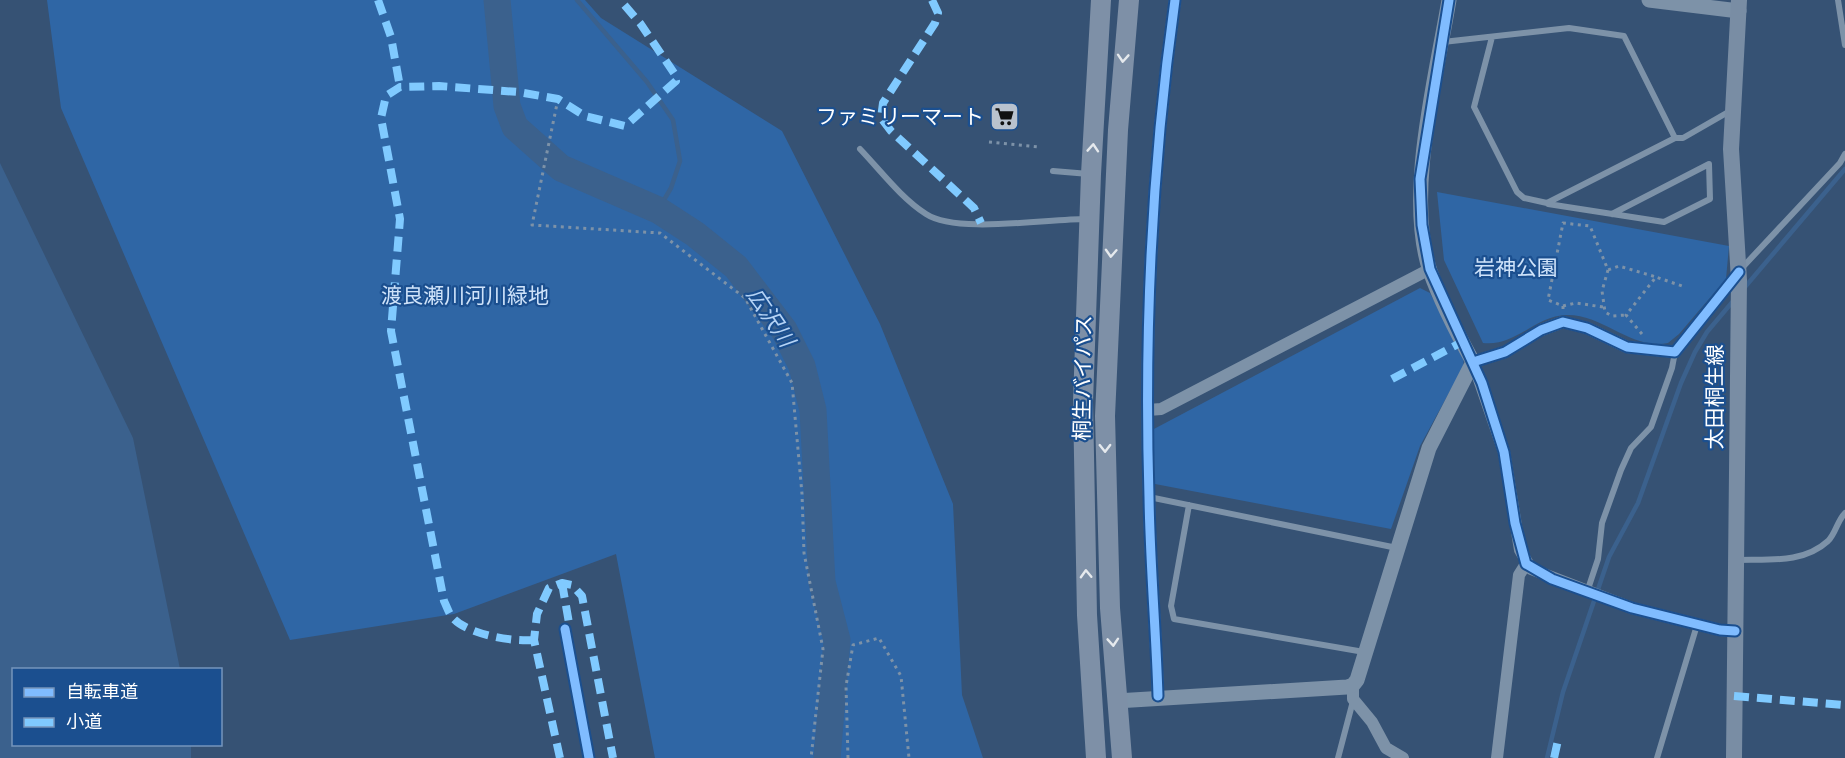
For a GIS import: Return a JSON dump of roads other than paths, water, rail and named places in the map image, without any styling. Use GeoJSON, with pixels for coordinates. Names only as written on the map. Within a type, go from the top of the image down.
{"type":"FeatureCollection","features":[{"type":"Feature","properties":{"kind":"highway","name":"桐生バイパス"},"geometry":{"type":"LineString","coordinates":[[1096,758],[1082,470],[1084,331],[1101,0]]}},
{"type":"Feature","properties":{"kind":"highway","name":"桐生バイパス"},"geometry":{"type":"LineString","coordinates":[[1122,758],[1116,701],[1106,513],[1105,405],[1118,130],[1129,0]]}},
{"type":"Feature","properties":{"kind":"main road","name":"太田桐生線"},"geometry":{"type":"LineString","coordinates":[[1734,758],[1739,276],[1733,197],[1732,110],[1739,5]]}},
{"type":"Feature","properties":{"kind":"street"},"geometry":{"type":"LineString","coordinates":[[1158,696],[1149,497],[1148,410],[1152,255],[1167,65],[1176,0]]}},
{"type":"Feature","properties":{"kind":"street"},"geometry":{"type":"LineString","coordinates":[[1449,0],[1420,179],[1422,225],[1430,270],[1473,362],[1504,452],[1515,523],[1526,564],[1537,572],[1594,595],[1697,625],[1735,631]]}},
{"type":"Feature","properties":{"kind":"street"},"geometry":{"type":"LineString","coordinates":[[1648,0],[1739,5]]}},
{"type":"Feature","properties":{"kind":"street"},"geometry":{"type":"LineString","coordinates":[[1148,410],[1161,409],[1430,270]]}},
{"type":"Feature","properties":{"kind":"street"},"geometry":{"type":"LineString","coordinates":[[1353,692],[1429,448],[1473,362],[1505,352],[1541,330],[1563,322],[1581,325],[1627,347],[1675,352],[1739,276]]}},
{"type":"Feature","properties":{"kind":"street"},"geometry":{"type":"LineString","coordinates":[[1497,758],[1519,575],[1526,564]]}},
{"type":"Feature","properties":{"kind":"street"},"geometry":{"type":"LineString","coordinates":[[1116,701],[1158,696],[1353,692]]}},
{"type":"Feature","properties":{"kind":"street"},"geometry":{"type":"LineString","coordinates":[[1353,692],[1386,748],[1403,758]]}},
{"type":"Feature","properties":{"kind":"lane"},"geometry":{"type":"LineString","coordinates":[[1838,0],[1845,45]]}},
{"type":"Feature","properties":{"kind":"lane"},"geometry":{"type":"LineString","coordinates":[[1442,42],[1569,28],[1624,36],[1675,138]]}},
{"type":"Feature","properties":{"kind":"lane"},"geometry":{"type":"LineString","coordinates":[[1492,37],[1474,107],[1516,192],[1524,198],[1547,203],[1612,214],[1664,222],[1710,199],[1709,164],[1612,214]]}},
{"type":"Feature","properties":{"kind":"lane"},"geometry":{"type":"LineString","coordinates":[[1547,203],[1675,138],[1683,138],[1732,110]]}},
{"type":"Feature","properties":{"kind":"lane"},"geometry":{"type":"LineString","coordinates":[[860,149],[915,205],[943,223],[968,226],[1089,219]]}},
{"type":"Feature","properties":{"kind":"lane"},"geometry":{"type":"LineString","coordinates":[[1739,276],[1840,163],[1845,154]]}},
{"type":"Feature","properties":{"kind":"lane"},"geometry":{"type":"LineString","coordinates":[[1053,171],[1091,174]]}},
{"type":"Feature","properties":{"kind":"lane"},"geometry":{"type":"LineString","coordinates":[[1594,595],[1602,523],[1631,448],[1652,427],[1672,368],[1675,352]]}},
{"type":"Feature","properties":{"kind":"lane"},"geometry":{"type":"LineString","coordinates":[[1149,497],[1397,548]]}},
{"type":"Feature","properties":{"kind":"lane"},"geometry":{"type":"LineString","coordinates":[[1189,505],[1171,606],[1174,619],[1366,652]]}},
{"type":"Feature","properties":{"kind":"lane"},"geometry":{"type":"LineString","coordinates":[[1736,560],[1803,556],[1829,540],[1839,519],[1845,513]]}},
{"type":"Feature","properties":{"kind":"lane"},"geometry":{"type":"LineString","coordinates":[[1657,758],[1697,625]]}},
{"type":"Feature","properties":{"kind":"lane"},"geometry":{"type":"LineString","coordinates":[[1338,758],[1353,692]]}},
{"type":"Feature","properties":{"kind":"waterway","name":"広沢川"},"geometry":{"type":"LineString","coordinates":[[497,0],[507,106],[515,127],[561,168],[658,210],[695,234],[736,267],[784,330],[802,366],[813,410],[822,582],[837,640],[827,758]]}},
{"type":"Feature","properties":{"kind":"waterway"},"geometry":{"type":"LineString","coordinates":[[577,0],[647,82],[673,120],[680,161],[671,188],[658,210]]}},
{"type":"Feature","properties":{"kind":"waterway"},"geometry":{"type":"LineString","coordinates":[[1745,287],[1845,169]]}},
{"type":"Feature","properties":{"kind":"waterway"},"geometry":{"type":"LineString","coordinates":[[1547,758],[1563,692],[1609,557],[1638,503],[1681,383],[1695,352],[1707,332],[1734,300]]}},
{"type":"Feature","properties":{"kind":"place","name":"ファミリーマート"},"geometry":{"type":"Point","coordinates":[1005,117]}},
{"type":"Feature","properties":{"kind":"park label","name":"岩神公園"},"geometry":{"type":"Point","coordinates":[1516,268]}},
{"type":"Feature","properties":{"kind":"park label","name":"渡良瀬川河川緑地"},"geometry":{"type":"Point","coordinates":[465,296]}}]}
